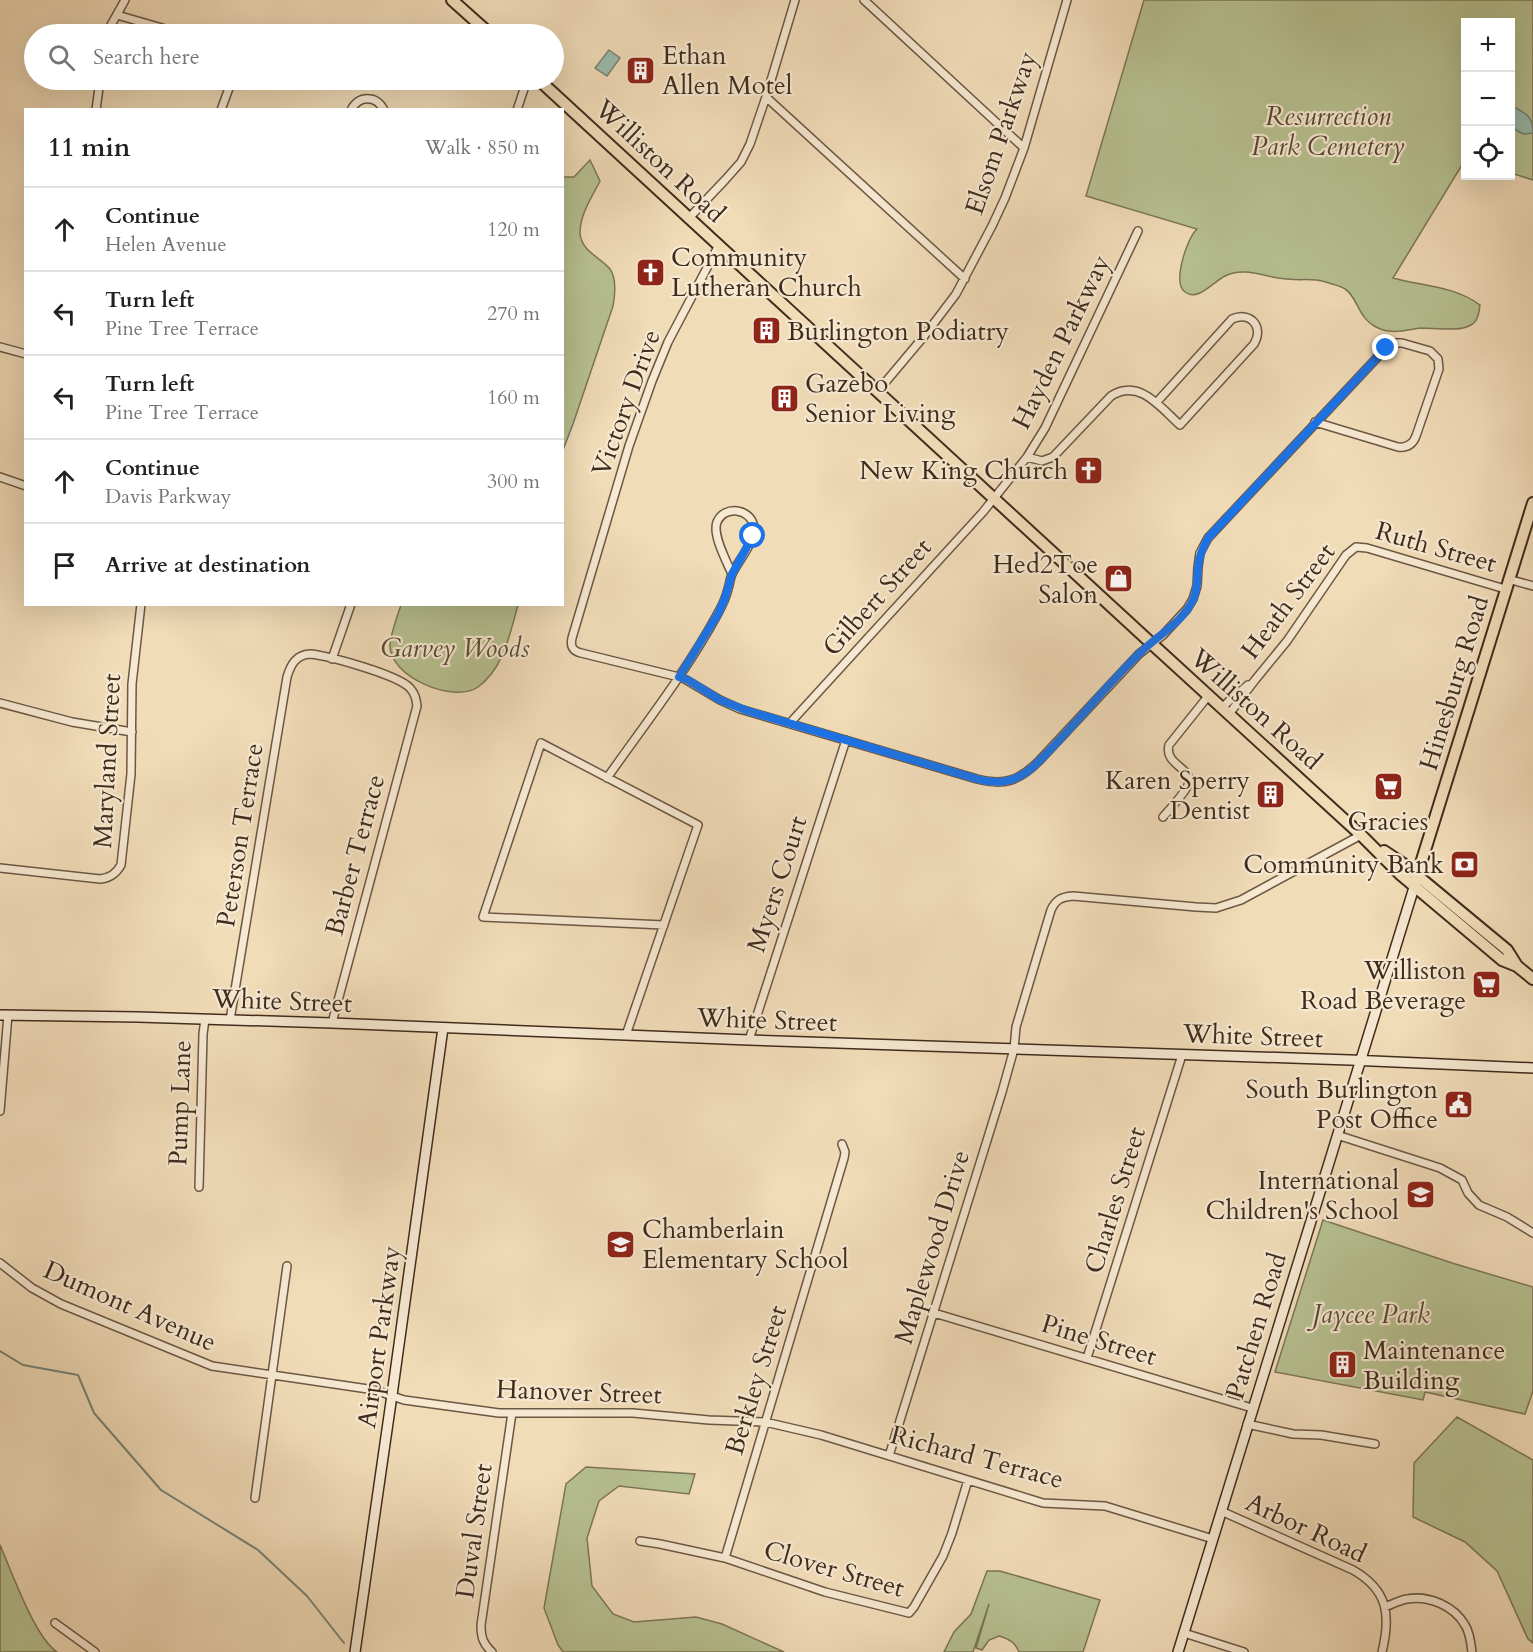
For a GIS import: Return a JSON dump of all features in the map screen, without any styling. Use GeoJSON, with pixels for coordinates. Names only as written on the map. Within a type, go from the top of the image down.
{"type":"FeatureCollection","features":[{"type":"Feature","properties":{"kind":"main road"},"geometry":{"type":"LineString","coordinates":[[452,0],[479,24]]}},
{"type":"Feature","properties":{"kind":"main road","name":"Williston Road"},"geometry":{"type":"LineString","coordinates":[[550,90],[1361,835],[1416,881],[1507,950],[1517,966],[1533,979]]}},
{"type":"Feature","properties":{"kind":"main road","name":"Hinesburg Road"},"geometry":{"type":"LineString","coordinates":[[1416,881],[1533,503]]}},
{"type":"Feature","properties":{"kind":"street"},"geometry":{"type":"LineString","coordinates":[[112,24],[125,0]]}},
{"type":"Feature","properties":{"kind":"street"},"geometry":{"type":"LineString","coordinates":[[689,218],[741,162],[750,144],[795,0]]}},
{"type":"Feature","properties":{"kind":"street"},"geometry":{"type":"LineString","coordinates":[[864,0],[1024,148]]}},
{"type":"Feature","properties":{"kind":"street","name":"Elsom Parkway"},"geometry":{"type":"LineString","coordinates":[[878,392],[939,317],[965,279],[1005,198],[1024,148],[1067,0]]}},
{"type":"Feature","properties":{"kind":"street"},"geometry":{"type":"LineString","coordinates":[[117,15],[148,24]]}},
{"type":"Feature","properties":{"kind":"street"},"geometry":{"type":"LineString","coordinates":[[96,108],[99,90]]}},
{"type":"Feature","properties":{"kind":"street"},"geometry":{"type":"LineString","coordinates":[[222,108],[228,90]]}},
{"type":"Feature","properties":{"kind":"street"},"geometry":{"type":"LineString","coordinates":[[518,108],[524,90]]}},
{"type":"Feature","properties":{"kind":"street"},"geometry":{"type":"LineString","coordinates":[[766,97],[965,279]]}},
{"type":"Feature","properties":{"kind":"street"},"geometry":{"type":"LineString","coordinates":[[352,108],[358,100],[368,98],[376,100],[382,108]]}},
{"type":"Feature","properties":{"kind":"street","name":"Hayden Parkway"},"geometry":{"type":"LineString","coordinates":[[994,498],[1027,457],[1045,428],[1138,231]]}},
{"type":"Feature","properties":{"kind":"street","name":"Victory Drive"},"geometry":{"type":"LineString","coordinates":[[719,245],[668,342],[652,381],[629,446],[571,646],[577,652],[688,680],[726,703],[846,740],[985,781],[1008,782],[1022,775],[1033,767],[1139,654],[1166,632],[1187,609],[1197,586],[1200,553],[1208,538],[1315,422],[1390,344],[1401,343],[1430,351],[1438,359],[1438,371],[1420,426],[1415,439],[1408,446],[1398,447],[1315,422]]}},
{"type":"Feature","properties":{"kind":"street"},"geometry":{"type":"LineString","coordinates":[[1027,457],[1042,461],[1053,457],[1111,396],[1122,390],[1138,391],[1156,403],[1180,425],[1256,341],[1258,331],[1255,324],[1242,316],[1232,319],[1156,403]]}},
{"type":"Feature","properties":{"kind":"street"},"geometry":{"type":"LineString","coordinates":[[0,347],[24,353]]}},
{"type":"Feature","properties":{"kind":"street"},"geometry":{"type":"LineString","coordinates":[[0,477],[24,485]]}},
{"type":"Feature","properties":{"kind":"street","name":"Gilbert Street"},"geometry":{"type":"LineString","coordinates":[[790,723],[994,498]]}},
{"type":"Feature","properties":{"kind":"street"},"geometry":{"type":"LineString","coordinates":[[608,778],[703,641],[722,606],[732,574],[754,532],[752,520],[746,514],[738,511],[729,511],[722,515],[716,526],[716,535],[732,574]]}},
{"type":"Feature","properties":{"kind":"street","name":"Ruth Street"},"geometry":{"type":"LineString","coordinates":[[1356,547],[1507,584],[1533,586]]}},
{"type":"Feature","properties":{"kind":"street","name":"Heath Street"},"geometry":{"type":"LineString","coordinates":[[1226,711],[1231,699],[1255,680],[1287,641],[1346,555],[1356,547]]}},
{"type":"Feature","properties":{"kind":"street","name":"Maryland Street"},"geometry":{"type":"LineString","coordinates":[[0,868],[100,879],[108,878],[117,872],[122,862],[131,774],[132,684],[141,606]]}},
{"type":"Feature","properties":{"kind":"street"},"geometry":{"type":"LineString","coordinates":[[332,659],[350,606]]}},
{"type":"Feature","properties":{"kind":"street","name":"Peterson Terrace"},"geometry":{"type":"LineString","coordinates":[[230,1020],[287,677],[292,663],[301,655],[310,654],[332,659]]}},
{"type":"Feature","properties":{"kind":"street","name":"Barber Terrace"},"geometry":{"type":"LineString","coordinates":[[332,659],[392,677],[407,686],[416,697],[416,715],[332,1023]]}},
{"type":"Feature","properties":{"kind":"street"},"geometry":{"type":"LineString","coordinates":[[1163,817],[1189,781],[1187,774],[1169,756],[1169,745],[1209,695]]}},
{"type":"Feature","properties":{"kind":"street"},"geometry":{"type":"LineString","coordinates":[[0,703],[72,722],[132,732]]}},
{"type":"Feature","properties":{"kind":"street","name":"Myers Court"},"geometry":{"type":"LineString","coordinates":[[748,1040],[846,740]]}},
{"type":"Feature","properties":{"kind":"street"},"geometry":{"type":"LineString","coordinates":[[626,1035],[664,925],[698,825],[541,743],[483,917],[664,925]]}},
{"type":"Feature","properties":{"kind":"street","name":"Maplewood Drive"},"geometry":{"type":"LineString","coordinates":[[889,1456],[1014,1049],[1016,1027],[1051,910],[1057,900],[1074,896],[1216,908],[1254,893],[1361,835]]}},
{"type":"Feature","properties":{"kind":"street","name":"Patchen Road"},"geometry":{"type":"LineString","coordinates":[[1179,1652],[1247,1424],[1416,881]]}},
{"type":"Feature","properties":{"kind":"street"},"geometry":{"type":"LineString","coordinates":[[0,1111],[4,1015]]}},
{"type":"Feature","properties":{"kind":"street","name":"White Street"},"geometry":{"type":"LineString","coordinates":[[4,1015],[332,1023],[1533,1068]]}},
{"type":"Feature","properties":{"kind":"street","name":"Pump Lane"},"geometry":{"type":"LineString","coordinates":[[199,1187],[205,1019]]}},
{"type":"Feature","properties":{"kind":"street","name":"Airport Parkway"},"geometry":{"type":"LineString","coordinates":[[355,1652],[443,1028]]}},
{"type":"Feature","properties":{"kind":"street","name":"Charles Street"},"geometry":{"type":"LineString","coordinates":[[1087,1358],[1182,1055]]}},
{"type":"Feature","properties":{"kind":"street"},"geometry":{"type":"LineString","coordinates":[[1337,1135],[1440,1168],[1462,1180],[1468,1193],[1479,1205],[1507,1217],[1533,1233]]}},
{"type":"Feature","properties":{"kind":"street","name":"Berkley Street"},"geometry":{"type":"LineString","coordinates":[[725,1558],[844,1158],[845,1152],[842,1144]]}},
{"type":"Feature","properties":{"kind":"street","name":"Dumont Avenue"},"geometry":{"type":"LineString","coordinates":[[0,1263],[32,1288],[61,1304],[212,1366],[375,1390],[393,1395]]}},
{"type":"Feature","properties":{"kind":"street"},"geometry":{"type":"LineString","coordinates":[[255,1498],[287,1266]]}},
{"type":"Feature","properties":{"kind":"street","name":"Pine Street"},"geometry":{"type":"LineString","coordinates":[[934,1313],[1252,1408]]}},
{"type":"Feature","properties":{"kind":"street","name":"Hanover Street"},"geometry":{"type":"LineString","coordinates":[[393,1395],[404,1400],[512,1413],[633,1413],[765,1422]]}},
{"type":"Feature","properties":{"kind":"street","name":"Duval Street"},"geometry":{"type":"LineString","coordinates":[[492,1652],[483,1642],[481,1625],[512,1413]]}},
{"type":"Feature","properties":{"kind":"street","name":"Richard Terrace"},"geometry":{"type":"LineString","coordinates":[[765,1422],[821,1436],[1043,1503],[1105,1506],[1213,1539]]}},
{"type":"Feature","properties":{"kind":"street"},"geometry":{"type":"LineString","coordinates":[[1247,1424],[1293,1434],[1321,1435],[1375,1444]]}},
{"type":"Feature","properties":{"kind":"street","name":"Clover Street"},"geometry":{"type":"LineString","coordinates":[[640,1541],[725,1558],[825,1592],[909,1613],[943,1556],[969,1480]]}},
{"type":"Feature","properties":{"kind":"street","name":"Arbor Road"},"geometry":{"type":"LineString","coordinates":[[1221,1511],[1361,1575],[1375,1587],[1385,1608]]}},
{"type":"Feature","properties":{"kind":"street"},"geometry":{"type":"LineString","coordinates":[[1382,1652],[1387,1629],[1385,1608],[1414,1598],[1439,1603],[1454,1612],[1469,1633],[1472,1652]]}},
{"type":"Feature","properties":{"kind":"street"},"geometry":{"type":"LineString","coordinates":[[55,1623],[95,1652]]}},
{"type":"Feature","properties":{"kind":"street"},"geometry":{"type":"LineString","coordinates":[[1184,1633],[1244,1652]]}},
{"type":"Feature","properties":{"kind":"green space","name":"Resurrection Park Cemetery"},"geometry":{"type":"Polygon","coordinates":[[[1144,0],[1533,0],[1533,180],[1515,174],[1515,18],[1461,18],[1461,167],[1393,278],[1449,290],[1480,305],[1478,317],[1466,327],[1386,331],[1370,323],[1361,313],[1353,297],[1341,287],[1320,281],[1293,280],[1248,272],[1225,276],[1200,293],[1190,294],[1181,287],[1180,270],[1189,241],[1197,229],[1086,196],[1144,0]]]}},
{"type":"Feature","properties":{"kind":"green space"},"geometry":{"type":"Polygon","coordinates":[[[590,160],[600,181],[584,212],[581,239],[587,249],[610,269],[615,282],[613,306],[564,447],[564,177],[574,177],[590,160]]]}},
{"type":"Feature","properties":{"kind":"green space","name":"Garvey Woods"},"geometry":{"type":"Polygon","coordinates":[[[400,606],[518,606],[500,660],[487,679],[478,687],[467,691],[439,690],[411,677],[393,657],[390,641],[400,606]]]}},
{"type":"Feature","properties":{"kind":"green space","name":"Jaycee Park"},"geometry":{"type":"Polygon","coordinates":[[[1323,1220],[1533,1287],[1533,1391],[1525,1414],[1425,1392],[1423,1400],[1275,1372],[1323,1220]]]}},
{"type":"Feature","properties":{"kind":"green space"},"geometry":{"type":"Polygon","coordinates":[[[1457,1417],[1533,1460],[1533,1643],[1528,1639],[1497,1571],[1465,1542],[1413,1517],[1414,1463],[1457,1417]]]}},
{"type":"Feature","properties":{"kind":"green space"},"geometry":{"type":"Polygon","coordinates":[[[586,1467],[695,1474],[689,1494],[619,1486],[599,1501],[587,1538],[592,1586],[613,1614],[634,1622],[696,1617],[722,1624],[784,1652],[563,1652],[558,1645],[544,1608],[566,1484],[586,1467]]]}},
{"type":"Feature","properties":{"kind":"green space"},"geometry":{"type":"Polygon","coordinates":[[[0,1545],[32,1618],[48,1644],[57,1652],[0,1652],[0,1545]]]}},
{"type":"Feature","properties":{"kind":"green space"},"geometry":{"type":"Polygon","coordinates":[[[987,1571],[1000,1571],[1100,1600],[1083,1652],[1019,1652],[1011,1641],[999,1636],[989,1640],[982,1650],[976,1648],[989,1604],[973,1652],[944,1652],[954,1632],[971,1614],[987,1571]]]}},
{"type":"Feature","properties":{"kind":"shaded area"},"geometry":{"type":"Polygon","coordinates":[[[609,50],[620,58],[607,76],[595,68],[609,50]]]}},
{"type":"Feature","properties":{"kind":"shaded area"},"geometry":{"type":"Polygon","coordinates":[[[1515,108],[1524,113],[1532,122],[1533,133],[1523,134],[1515,129],[1515,108]]]}},
{"type":"Feature","properties":{"kind":"waterway"},"geometry":{"type":"LineString","coordinates":[[0,1351],[23,1365],[78,1375],[94,1413],[161,1490],[258,1550],[307,1596],[344,1643]]}},
{"type":"Feature","properties":{"kind":"place","name":"Ethan Allen Motel"},"geometry":{"type":"Point","coordinates":[641,70]}},
{"type":"Feature","properties":{"kind":"place","name":"Community Lutheran Church"},"geometry":{"type":"Point","coordinates":[650,272]}},
{"type":"Feature","properties":{"kind":"place","name":"Burlington Podiatry"},"geometry":{"type":"Point","coordinates":[766,331]}},
{"type":"Feature","properties":{"kind":"place","name":"Gazebo Senior Living"},"geometry":{"type":"Point","coordinates":[784,398]}},
{"type":"Feature","properties":{"kind":"place","name":"New King Church"},"geometry":{"type":"Point","coordinates":[1089,470]}},
{"type":"Feature","properties":{"kind":"place","name":"Hed2Toe Salon"},"geometry":{"type":"Point","coordinates":[1119,579]}},
{"type":"Feature","properties":{"kind":"place","name":"Gracies"},"geometry":{"type":"Point","coordinates":[1388,787]}},
{"type":"Feature","properties":{"kind":"place","name":"Karen Sperry Dentist"},"geometry":{"type":"Point","coordinates":[1271,795]}},
{"type":"Feature","properties":{"kind":"place","name":"Community Bank"},"geometry":{"type":"Point","coordinates":[1465,864]}},
{"type":"Feature","properties":{"kind":"place","name":"Williston Road Beverage"},"geometry":{"type":"Point","coordinates":[1487,985]}},
{"type":"Feature","properties":{"kind":"place","name":"South Burlington Post Office"},"geometry":{"type":"Point","coordinates":[1459,1104]}},
{"type":"Feature","properties":{"kind":"place","name":"International Children's School"},"geometry":{"type":"Point","coordinates":[1420,1195]}},
{"type":"Feature","properties":{"kind":"place","name":"Chamberlain Elementary School"},"geometry":{"type":"Point","coordinates":[621,1244]}},
{"type":"Feature","properties":{"kind":"place","name":"Maintenance Building"},"geometry":{"type":"Point","coordinates":[1342,1365]}},
{"type":"Feature","properties":{"kind":"route"},"geometry":{"type":"LineString","coordinates":[[753,536],[732,574],[718,614],[679,677],[720,700],[748,711],[977,779],[1008,782],[1033,767],[1139,654],[1163,635],[1187,609],[1197,586],[1200,553],[1208,538],[1386,348]]}}]}
